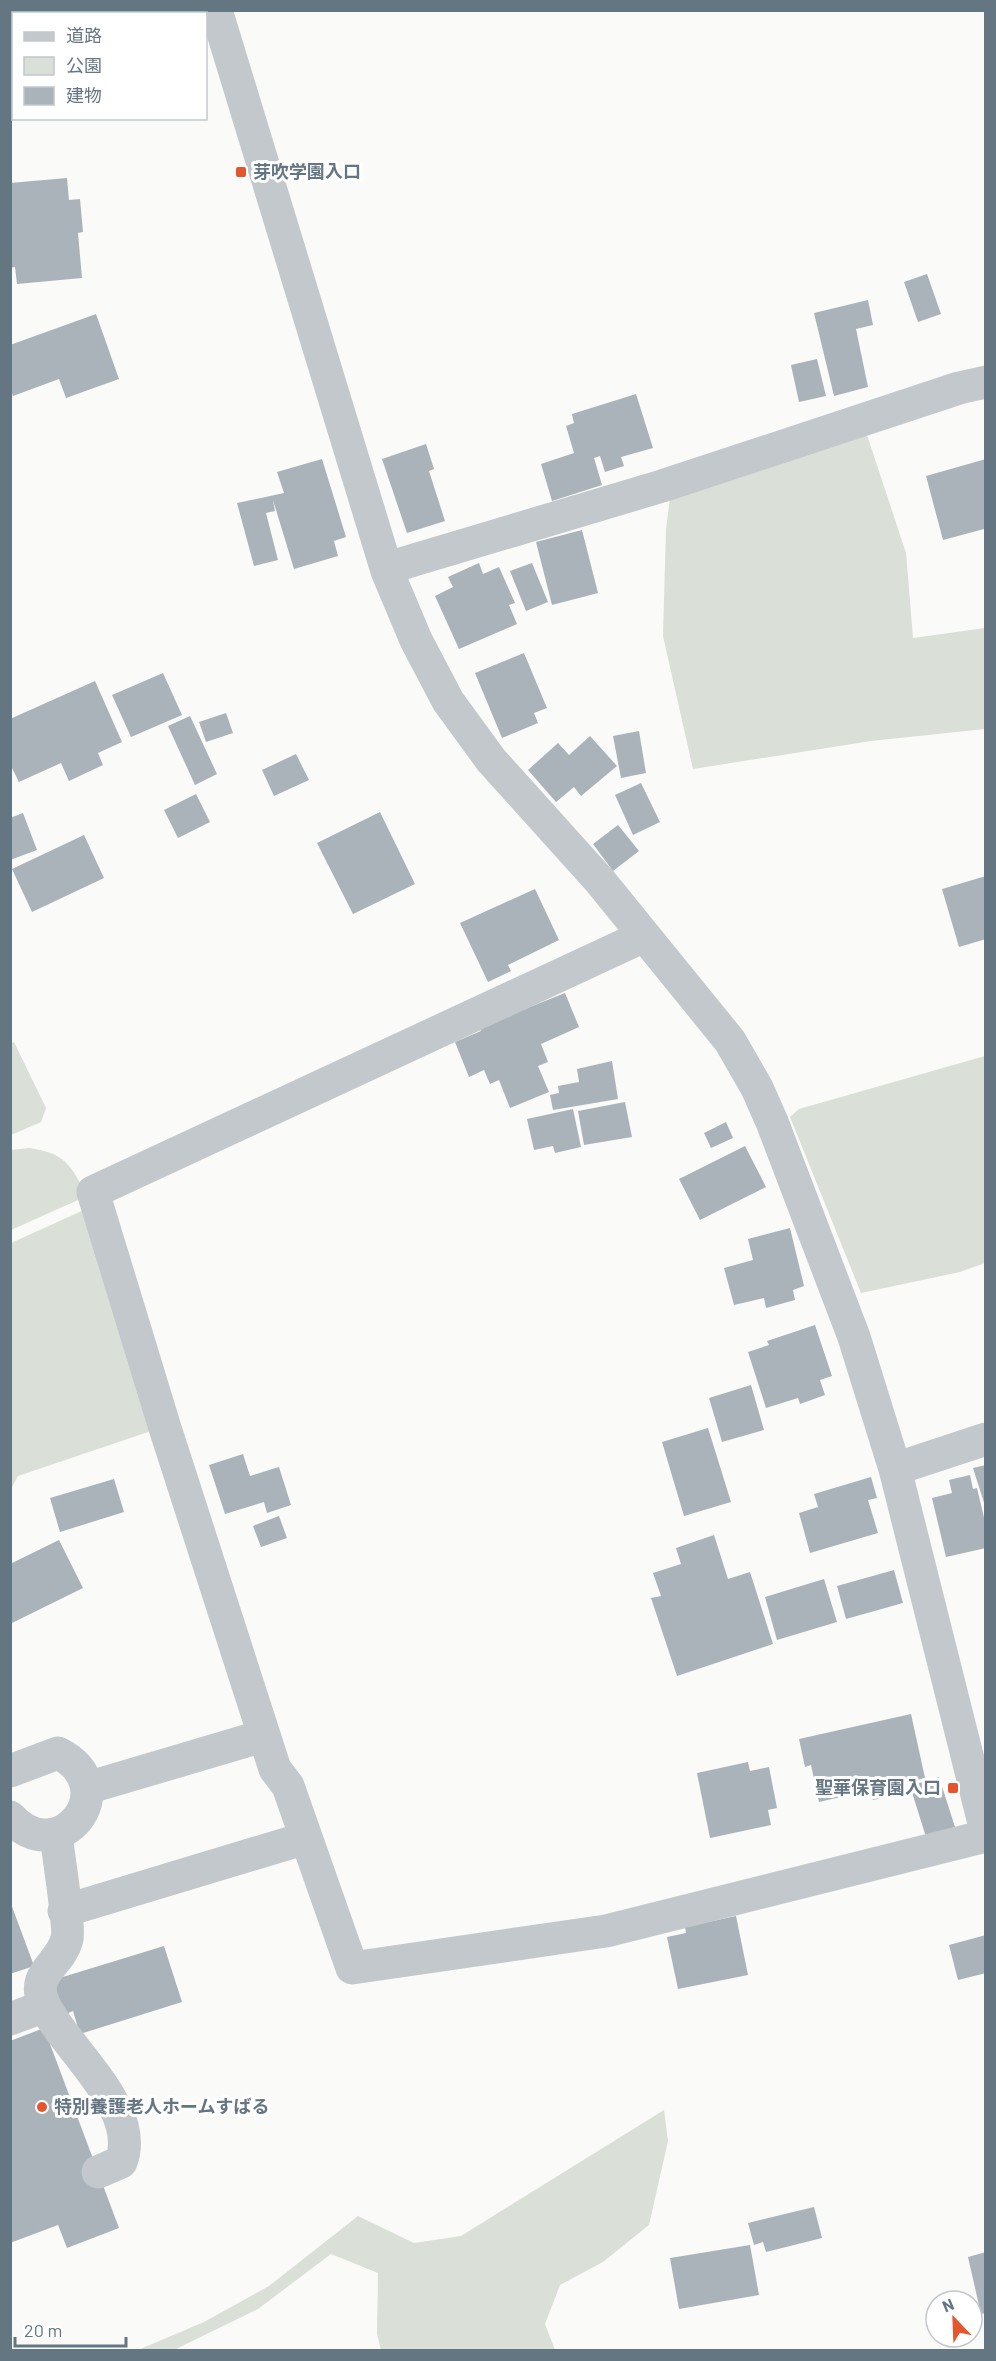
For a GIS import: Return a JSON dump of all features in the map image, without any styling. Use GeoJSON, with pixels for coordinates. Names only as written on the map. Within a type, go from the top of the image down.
{"type":"FeatureCollection","features":[{"type":"Feature","properties":{"kind":"street"},"geometry":{"type":"LineString","coordinates":[[216,10],[387,571],[416,640],[448,701],[491,760],[600,881],[730,1041],[757,1088],[854,1337],[896,1469],[986,1833],[606,1931],[352,1968],[288,1786],[275,1769],[263,1736],[93,1192],[644,936]]}},
{"type":"Feature","properties":{"kind":"street"},"geometry":{"type":"LineString","coordinates":[[387,571],[404,563],[662,486],[959,388],[986,382]]}},
{"type":"Feature","properties":{"kind":"street"},"geometry":{"type":"LineString","coordinates":[[896,1469],[986,1439]]}},
{"type":"Feature","properties":{"kind":"street"},"geometry":{"type":"LineString","coordinates":[[87,1788],[263,1736]]}},
{"type":"Feature","properties":{"kind":"street"},"geometry":{"type":"LineString","coordinates":[[10,1771],[58,1753],[71,1760],[81,1770],[87,1788],[84,1810],[78,1820],[68,1829],[56,1834],[30,1833],[10,1817]]}},
{"type":"Feature","properties":{"kind":"street"},"geometry":{"type":"LineString","coordinates":[[56,1834],[67,1938],[40,1981],[38,1990],[45,2006],[105,2089],[126,2138],[121,2163],[98,2172]]}},
{"type":"Feature","properties":{"kind":"street"},"geometry":{"type":"LineString","coordinates":[[64,1911],[306,1838]]}},
{"type":"Feature","properties":{"kind":"street"},"geometry":{"type":"LineString","coordinates":[[10,2019],[45,2006]]}},
{"type":"Feature","properties":{"kind":"green space"},"geometry":{"type":"Polygon","coordinates":[[[864,426],[906,553],[913,638],[985,628],[985,729],[871,741],[693,769],[663,636],[666,529],[671,491],[864,426]]]}},
{"type":"Feature","properties":{"kind":"green space"},"geometry":{"type":"Polygon","coordinates":[[[14,1042],[46,1108],[41,1122],[11,1135],[10,1044],[14,1042]]]}},
{"type":"Feature","properties":{"kind":"green space"},"geometry":{"type":"Polygon","coordinates":[[[985,1056],[985,1263],[960,1272],[861,1293],[790,1117],[799,1109],[985,1056]]]}},
{"type":"Feature","properties":{"kind":"green space"},"geometry":{"type":"Polygon","coordinates":[[[29,1148],[51,1153],[66,1162],[87,1196],[11,1230],[11,1150],[29,1148]]]}},
{"type":"Feature","properties":{"kind":"green space"},"geometry":{"type":"Polygon","coordinates":[[[84,1210],[151,1431],[18,1476],[11,1489],[11,1243],[84,1210]]]}},
{"type":"Feature","properties":{"kind":"green space"},"geometry":{"type":"Polygon","coordinates":[[[664,2110],[668,2141],[649,2225],[603,2262],[560,2285],[545,2324],[555,2350],[381,2350],[377,2334],[378,2273],[331,2254],[258,2309],[174,2350],[138,2350],[204,2322],[269,2286],[358,2216],[414,2243],[461,2236],[664,2110]]]}},
{"type":"Feature","properties":{"kind":"building"},"geometry":{"type":"Polygon","coordinates":[[[70,10],[126,10],[126,12],[70,12],[70,10]]]}},
{"type":"Feature","properties":{"kind":"building"},"geometry":{"type":"Polygon","coordinates":[[[67,178],[69,200],[80,199],[83,232],[78,233],[82,278],[17,284],[15,267],[10,268],[10,183],[67,178]]]}},
{"type":"Feature","properties":{"kind":"building"},"geometry":{"type":"Polygon","coordinates":[[[927,274],[941,314],[918,322],[904,282],[927,274]]]}},
{"type":"Feature","properties":{"kind":"building"},"geometry":{"type":"Polygon","coordinates":[[[868,300],[873,325],[856,329],[868,387],[834,396],[814,313],[868,300]]]}},
{"type":"Feature","properties":{"kind":"building"},"geometry":{"type":"Polygon","coordinates":[[[96,314],[119,379],[66,398],[59,379],[13,396],[10,388],[10,345],[96,314]]]}},
{"type":"Feature","properties":{"kind":"building"},"geometry":{"type":"Polygon","coordinates":[[[817,359],[826,396],[799,402],[791,365],[817,359]]]}},
{"type":"Feature","properties":{"kind":"building"},"geometry":{"type":"Polygon","coordinates":[[[636,394],[653,448],[621,457],[624,466],[605,472],[600,456],[594,458],[602,485],[552,501],[541,464],[574,453],[566,426],[574,423],[572,414],[636,394]]]}},
{"type":"Feature","properties":{"kind":"building"},"geometry":{"type":"Polygon","coordinates":[[[426,444],[434,469],[429,471],[445,521],[407,533],[382,459],[426,444]]]}},
{"type":"Feature","properties":{"kind":"building"},"geometry":{"type":"Polygon","coordinates":[[[322,459],[346,537],[334,541],[338,556],[294,569],[273,500],[275,511],[266,513],[278,560],[254,566],[237,503],[284,493],[277,472],[322,459]]]}},
{"type":"Feature","properties":{"kind":"building"},"geometry":{"type":"Polygon","coordinates":[[[986,459],[986,533],[984,529],[943,540],[926,476],[986,459]]]}},
{"type":"Feature","properties":{"kind":"building"},"geometry":{"type":"Polygon","coordinates":[[[582,530],[598,593],[552,605],[536,542],[582,530]]]}},
{"type":"Feature","properties":{"kind":"building"},"geometry":{"type":"Polygon","coordinates":[[[479,563],[483,574],[499,567],[515,603],[509,605],[517,624],[459,649],[435,596],[453,587],[448,577],[479,563]]]}},
{"type":"Feature","properties":{"kind":"building"},"geometry":{"type":"Polygon","coordinates":[[[532,563],[548,602],[526,611],[510,571],[532,563]]]}},
{"type":"Feature","properties":{"kind":"building"},"geometry":{"type":"Polygon","coordinates":[[[524,653],[547,708],[534,713],[538,723],[502,738],[475,673],[524,653]]]}},
{"type":"Feature","properties":{"kind":"building"},"geometry":{"type":"Polygon","coordinates":[[[163,673],[182,715],[131,737],[112,695],[163,673]]]}},
{"type":"Feature","properties":{"kind":"building"},"geometry":{"type":"Polygon","coordinates":[[[95,681],[122,742],[98,753],[103,765],[69,781],[61,763],[19,782],[10,764],[10,719],[95,681]]]}},
{"type":"Feature","properties":{"kind":"building"},"geometry":{"type":"Polygon","coordinates":[[[226,713],[233,733],[206,742],[199,722],[226,713]]]}},
{"type":"Feature","properties":{"kind":"building"},"geometry":{"type":"Polygon","coordinates":[[[190,716],[217,774],[195,785],[168,726],[190,716]]]}},
{"type":"Feature","properties":{"kind":"building"},"geometry":{"type":"Polygon","coordinates":[[[639,731],[646,773],[621,778],[613,736],[639,731]]]}},
{"type":"Feature","properties":{"kind":"building"},"geometry":{"type":"Polygon","coordinates":[[[590,736],[617,766],[581,796],[574,787],[556,802],[528,770],[558,743],[569,755],[590,736]]]}},
{"type":"Feature","properties":{"kind":"building"},"geometry":{"type":"Polygon","coordinates":[[[296,754],[309,780],[274,796],[262,770],[296,754]]]}},
{"type":"Feature","properties":{"kind":"building"},"geometry":{"type":"Polygon","coordinates":[[[641,783],[660,822],[633,835],[615,795],[641,783]]]}},
{"type":"Feature","properties":{"kind":"building"},"geometry":{"type":"Polygon","coordinates":[[[196,794],[210,822],[178,838],[164,810],[196,794]]]}},
{"type":"Feature","properties":{"kind":"building"},"geometry":{"type":"Polygon","coordinates":[[[380,812],[415,884],[353,914],[317,843],[380,812]]]}},
{"type":"Feature","properties":{"kind":"building"},"geometry":{"type":"Polygon","coordinates":[[[23,813],[37,850],[10,860],[10,818],[23,813]]]}},
{"type":"Feature","properties":{"kind":"building"},"geometry":{"type":"Polygon","coordinates":[[[618,825],[639,851],[613,871],[593,844],[618,825]]]}},
{"type":"Feature","properties":{"kind":"building"},"geometry":{"type":"Polygon","coordinates":[[[84,835],[104,878],[32,912],[12,869],[84,835]]]}},
{"type":"Feature","properties":{"kind":"building"},"geometry":{"type":"Polygon","coordinates":[[[986,876],[986,939],[959,947],[942,889],[986,876]]]}},
{"type":"Feature","properties":{"kind":"building"},"geometry":{"type":"Polygon","coordinates":[[[535,889],[559,940],[508,965],[511,971],[488,982],[460,923],[535,889]]]}},
{"type":"Feature","properties":{"kind":"building"},"geometry":{"type":"Polygon","coordinates":[[[565,993],[579,1027],[541,1044],[548,1062],[538,1066],[549,1092],[510,1108],[499,1080],[490,1084],[484,1070],[469,1077],[455,1042],[481,1031],[480,1027],[565,993]]]}},
{"type":"Feature","properties":{"kind":"building"},"geometry":{"type":"Polygon","coordinates":[[[612,1061],[618,1099],[553,1110],[550,1095],[559,1093],[558,1086],[579,1082],[577,1069],[612,1061]]]}},
{"type":"Feature","properties":{"kind":"building"},"geometry":{"type":"Polygon","coordinates":[[[625,1102],[632,1137],[584,1145],[578,1111],[625,1102]]]}},
{"type":"Feature","properties":{"kind":"building"},"geometry":{"type":"Polygon","coordinates":[[[573,1109],[581,1147],[555,1153],[553,1146],[534,1150],[527,1119],[573,1109]]]}},
{"type":"Feature","properties":{"kind":"building"},"geometry":{"type":"Polygon","coordinates":[[[726,1122],[733,1138],[711,1148],[704,1133],[726,1122]]]}},
{"type":"Feature","properties":{"kind":"building"},"geometry":{"type":"Polygon","coordinates":[[[745,1146],[766,1187],[700,1220],[679,1179],[745,1146]]]}},
{"type":"Feature","properties":{"kind":"building"},"geometry":{"type":"Polygon","coordinates":[[[790,1228],[804,1286],[793,1290],[795,1300],[766,1308],[764,1298],[734,1305],[724,1268],[753,1260],[748,1239],[790,1228]]]}},
{"type":"Feature","properties":{"kind":"building"},"geometry":{"type":"Polygon","coordinates":[[[815,1325],[832,1376],[820,1380],[825,1395],[800,1404],[798,1398],[766,1408],[748,1352],[769,1345],[767,1341],[815,1325]]]}},
{"type":"Feature","properties":{"kind":"building"},"geometry":{"type":"Polygon","coordinates":[[[751,1385],[764,1430],[722,1442],[709,1398],[751,1385]]]}},
{"type":"Feature","properties":{"kind":"building"},"geometry":{"type":"Polygon","coordinates":[[[708,1428],[731,1502],[684,1516],[662,1442],[708,1428]]]}},
{"type":"Feature","properties":{"kind":"building"},"geometry":{"type":"Polygon","coordinates":[[[243,1454],[250,1476],[279,1467],[291,1505],[267,1513],[264,1502],[225,1514],[209,1465],[243,1454]]]}},
{"type":"Feature","properties":{"kind":"building"},"geometry":{"type":"Polygon","coordinates":[[[986,1465],[986,1506],[985,1506],[973,1468],[986,1465]]]}},
{"type":"Feature","properties":{"kind":"building"},"geometry":{"type":"Polygon","coordinates":[[[970,1475],[973,1489],[977,1488],[986,1526],[986,1548],[946,1557],[932,1498],[952,1493],[949,1480],[970,1475]]]}},
{"type":"Feature","properties":{"kind":"building"},"geometry":{"type":"Polygon","coordinates":[[[871,1477],[877,1498],[868,1500],[878,1533],[810,1553],[799,1513],[818,1507],[814,1494],[871,1477]]]}},
{"type":"Feature","properties":{"kind":"building"},"geometry":{"type":"Polygon","coordinates":[[[114,1479],[124,1512],[60,1532],[50,1498],[114,1479]]]}},
{"type":"Feature","properties":{"kind":"building"},"geometry":{"type":"Polygon","coordinates":[[[279,1516],[287,1538],[261,1547],[253,1526],[279,1516]]]}},
{"type":"Feature","properties":{"kind":"building"},"geometry":{"type":"Polygon","coordinates":[[[714,1535],[728,1579],[750,1572],[773,1644],[677,1676],[651,1598],[661,1596],[653,1573],[681,1564],[676,1548],[714,1535]]]}},
{"type":"Feature","properties":{"kind":"building"},"geometry":{"type":"Polygon","coordinates":[[[59,1540],[83,1588],[10,1624],[10,1564],[59,1540]]]}},
{"type":"Feature","properties":{"kind":"building"},"geometry":{"type":"Polygon","coordinates":[[[894,1570],[903,1603],[846,1619],[837,1586],[894,1570]]]}},
{"type":"Feature","properties":{"kind":"building"},"geometry":{"type":"Polygon","coordinates":[[[824,1579],[837,1622],[777,1640],[765,1597],[824,1579]]]}},
{"type":"Feature","properties":{"kind":"building"},"geometry":{"type":"Polygon","coordinates":[[[911,1714],[925,1778],[897,1784],[899,1794],[873,1800],[871,1790],[819,1802],[811,1765],[805,1767],[799,1739],[911,1714]]]}},
{"type":"Feature","properties":{"kind":"building"},"geometry":{"type":"Polygon","coordinates":[[[748,1762],[750,1771],[769,1767],[777,1808],[768,1810],[771,1825],[710,1838],[697,1773],[748,1762]]]}},
{"type":"Feature","properties":{"kind":"building"},"geometry":{"type":"Polygon","coordinates":[[[939,1777],[955,1827],[926,1837],[910,1786],[939,1777]]]}},
{"type":"Feature","properties":{"kind":"building"},"geometry":{"type":"Polygon","coordinates":[[[10,1901],[34,1966],[10,1974],[10,1901]]]}},
{"type":"Feature","properties":{"kind":"building"},"geometry":{"type":"Polygon","coordinates":[[[736,1916],[748,1975],[678,1989],[667,1937],[686,1933],[685,1927],[736,1916]]]}},
{"type":"Feature","properties":{"kind":"building"},"geometry":{"type":"Polygon","coordinates":[[[986,1935],[986,1973],[958,1980],[949,1945],[986,1935]]]}},
{"type":"Feature","properties":{"kind":"building"},"geometry":{"type":"Polygon","coordinates":[[[164,1946],[182,2002],[80,2034],[73,2011],[64,2015],[53,1980],[164,1946]]]}},
{"type":"Feature","properties":{"kind":"building","name":"特別養護老人ホームすばる"},"geometry":{"type":"Polygon","coordinates":[[[44,2028],[119,2228],[67,2248],[58,2225],[10,2243],[10,2041],[44,2028]]]}},
{"type":"Feature","properties":{"kind":"building"},"geometry":{"type":"Polygon","coordinates":[[[814,2207],[822,2238],[766,2252],[763,2242],[754,2245],[748,2223],[814,2207]]]}},
{"type":"Feature","properties":{"kind":"building"},"geometry":{"type":"Polygon","coordinates":[[[750,2245],[759,2295],[679,2309],[670,2258],[750,2245]]]}},
{"type":"Feature","properties":{"kind":"building"},"geometry":{"type":"Polygon","coordinates":[[[986,2252],[986,2313],[984,2313],[984,2289],[975,2289],[968,2257],[986,2252]]]}},
{"type":"Feature","properties":{"kind":"place","name":"芽吹学園入口"},"geometry":{"type":"Point","coordinates":[241,172]}},
{"type":"Feature","properties":{"kind":"place","name":"聖華保育園入口"},"geometry":{"type":"Point","coordinates":[953,1788]}},
{"type":"Feature","properties":{"kind":"place","name":"特別養護老人ホームすばる"},"geometry":{"type":"Point","coordinates":[42,2107]}}]}
